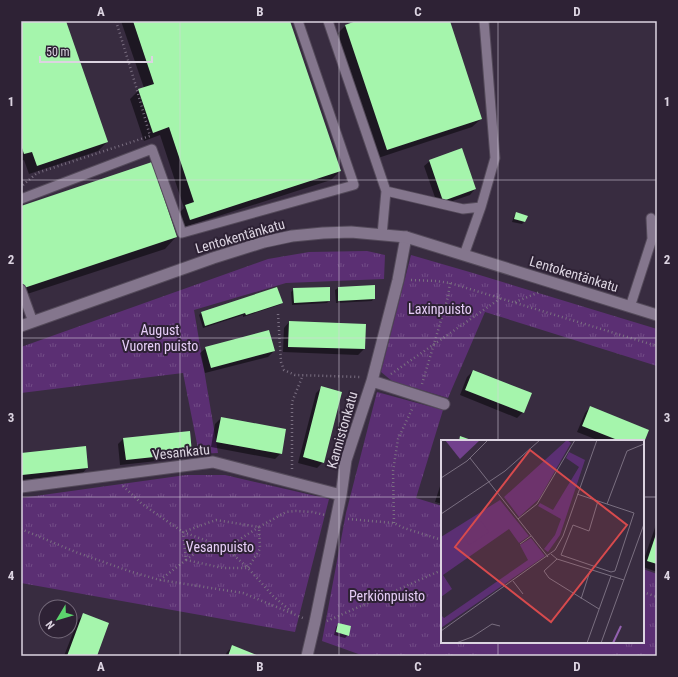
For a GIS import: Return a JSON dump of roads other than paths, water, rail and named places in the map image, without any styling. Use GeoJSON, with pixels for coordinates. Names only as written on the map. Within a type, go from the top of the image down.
{"type":"FeatureCollection","features":[{"type":"Feature","properties":{"kind":"street","name":"Lentokentänkatu"},"geometry":{"type":"LineString","coordinates":[[21,326],[213,258],[264,242],[292,236],[351,232],[406,237],[657,315]]}},
{"type":"Feature","properties":{"kind":"street","name":"Kannistonkatu"},"geometry":{"type":"LineString","coordinates":[[306,656],[315,622],[337,518],[346,460],[375,381],[398,280],[406,237]]}},
{"type":"Feature","properties":{"kind":"street"},"geometry":{"type":"LineString","coordinates":[[375,381],[444,404]]}},
{"type":"Feature","properties":{"kind":"street","name":"Vesankatu"},"geometry":{"type":"LineString","coordinates":[[21,487],[213,462],[341,495]]}},
{"type":"Feature","properties":{"kind":"lane"},"geometry":{"type":"LineString","coordinates":[[21,199],[152,148],[182,233],[354,185],[298,21]]}},
{"type":"Feature","properties":{"kind":"lane"},"geometry":{"type":"LineString","coordinates":[[328,21],[386,191],[382,235]]}},
{"type":"Feature","properties":{"kind":"lane"},"geometry":{"type":"LineString","coordinates":[[464,255],[481,207],[495,158],[484,21]]}},
{"type":"Feature","properties":{"kind":"lane"},"geometry":{"type":"LineString","coordinates":[[386,191],[463,209],[481,207]]}},
{"type":"Feature","properties":{"kind":"lane"},"geometry":{"type":"LineString","coordinates":[[630,307],[652,239],[651,218]]}},
{"type":"Feature","properties":{"kind":"lane"},"geometry":{"type":"LineString","coordinates":[[21,289],[33,322]]}},
{"type":"Feature","properties":{"kind":"park label","name":"Laxinpuisto"},"geometry":{"type":"Point","coordinates":[440,309]}},
{"type":"Feature","properties":{"kind":"park label","name":"August Vuoren puisto"},"geometry":{"type":"Point","coordinates":[160,338]}},
{"type":"Feature","properties":{"kind":"park label","name":"Vesanpuisto"},"geometry":{"type":"Point","coordinates":[220,547]}},
{"type":"Feature","properties":{"kind":"park label","name":"Perkiönpuisto"},"geometry":{"type":"Point","coordinates":[387,596]}}]}
